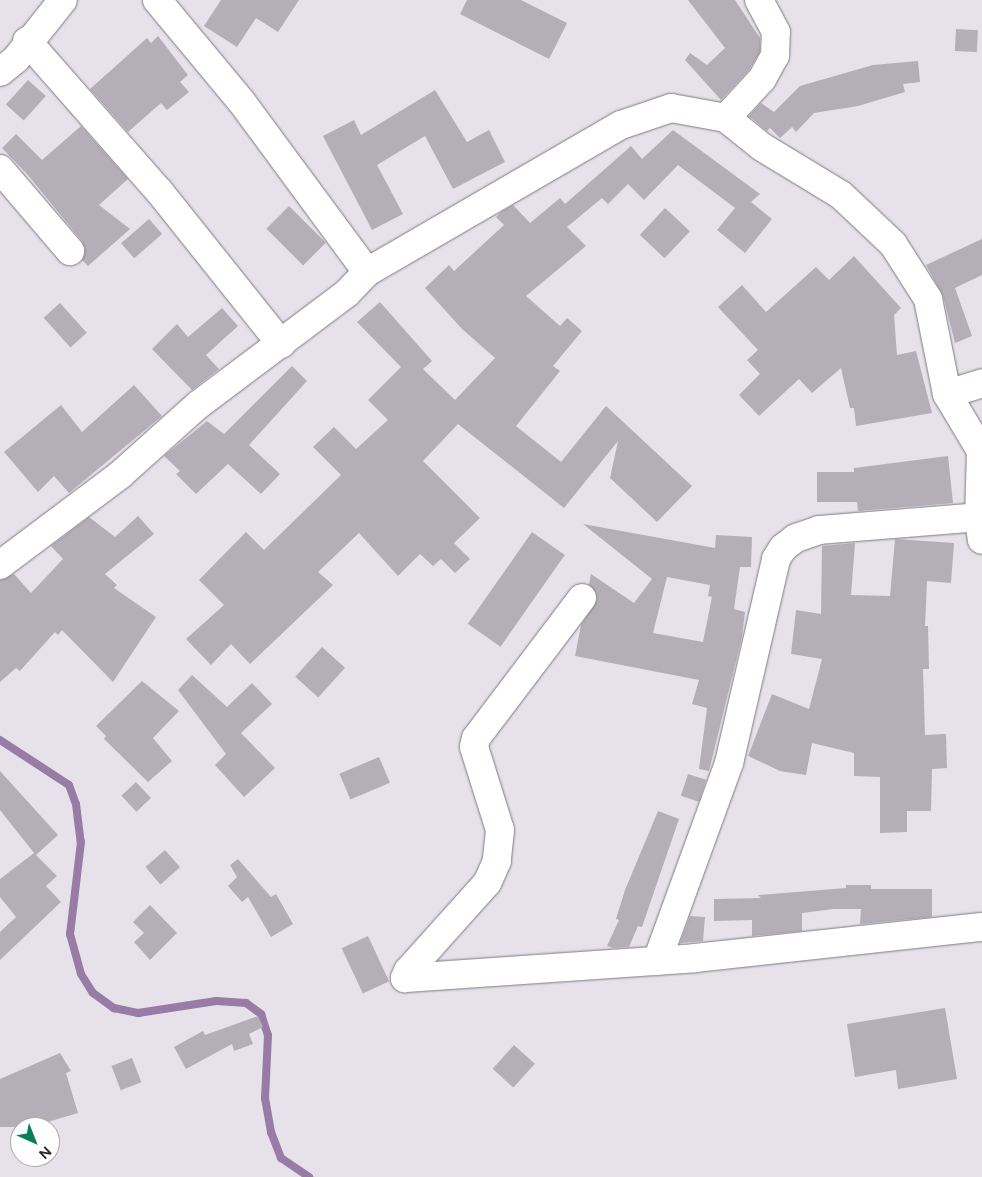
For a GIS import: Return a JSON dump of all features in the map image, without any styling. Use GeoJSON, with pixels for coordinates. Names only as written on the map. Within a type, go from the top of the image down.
{"type":"FeatureCollection","features":[{"type":"Feature","properties":{"kind":"street"},"geometry":{"type":"LineString","coordinates":[[0,72],[16,58],[27,41],[63,0]]}},
{"type":"Feature","properties":{"kind":"street"},"geometry":{"type":"LineString","coordinates":[[157,0],[241,100],[367,272]]}},
{"type":"Feature","properties":{"kind":"street"},"geometry":{"type":"LineString","coordinates":[[726,118],[762,79],[775,56],[776,32],[759,0]]}},
{"type":"Feature","properties":{"kind":"street"},"geometry":{"type":"LineString","coordinates":[[27,41],[160,191],[281,344]]}},
{"type":"Feature","properties":{"kind":"street"},"geometry":{"type":"LineString","coordinates":[[0,565],[121,474],[198,406],[347,293],[367,272],[621,125],[671,108],[726,118],[762,147],[840,195],[893,244],[928,299],[947,394],[981,451],[981,529],[820,530],[796,538],[783,548],[776,559],[729,763],[658,961]]}},
{"type":"Feature","properties":{"kind":"street"},"geometry":{"type":"LineString","coordinates":[[0,169],[70,251]]}},
{"type":"Feature","properties":{"kind":"street"},"geometry":{"type":"LineString","coordinates":[[947,394],[982,383]]}},
{"type":"Feature","properties":{"kind":"street"},"geometry":{"type":"LineString","coordinates":[[582,598],[476,738],[474,747],[500,830],[496,861],[487,883],[404,977],[658,961],[981,927]]}},
{"type":"Feature","properties":{"kind":"street"},"geometry":{"type":"LineString","coordinates":[[982,912],[982,932]]}},
{"type":"Feature","properties":{"kind":"building"},"geometry":{"type":"Polygon","coordinates":[[[221,0],[299,0],[278,32],[256,18],[237,47],[204,26],[221,0]]]}},
{"type":"Feature","properties":{"kind":"building"},"geometry":{"type":"Polygon","coordinates":[[[467,0],[521,0],[567,23],[549,59],[460,14],[467,0]]]}},
{"type":"Feature","properties":{"kind":"building"},"geometry":{"type":"Polygon","coordinates":[[[688,0],[735,0],[760,38],[760,52],[749,70],[721,100],[685,60],[690,53],[707,65],[725,48],[688,0]]]}},
{"type":"Feature","properties":{"kind":"building"},"geometry":{"type":"Polygon","coordinates":[[[956,29],[978,30],[977,52],[955,51],[956,29]]]}},
{"type":"Feature","properties":{"kind":"building"},"geometry":{"type":"Polygon","coordinates":[[[158,36],[188,75],[180,82],[189,92],[167,110],[161,103],[128,132],[90,89],[147,38],[151,43],[158,36]]]}},
{"type":"Feature","properties":{"kind":"building"},"geometry":{"type":"Polygon","coordinates":[[[918,61],[920,82],[903,84],[905,92],[858,106],[814,113],[796,132],[792,127],[780,138],[770,128],[767,131],[749,116],[761,103],[774,112],[800,86],[873,65],[918,61]]]}},
{"type":"Feature","properties":{"kind":"building"},"geometry":{"type":"Polygon","coordinates":[[[28,80],[46,96],[24,121],[6,105],[28,80]]]}},
{"type":"Feature","properties":{"kind":"building"},"geometry":{"type":"Polygon","coordinates":[[[435,90],[467,142],[489,130],[505,162],[453,189],[425,136],[377,165],[403,214],[372,230],[323,136],[354,120],[361,135],[435,90]]]}},
{"type":"Feature","properties":{"kind":"building"},"geometry":{"type":"Polygon","coordinates":[[[81,126],[128,179],[99,205],[130,229],[88,266],[82,260],[85,249],[82,241],[27,174],[2,148],[16,134],[42,160],[81,126]]]}},
{"type":"Feature","properties":{"kind":"building"},"geometry":{"type":"Polygon","coordinates":[[[673,130],[760,194],[751,202],[772,219],[745,253],[717,230],[735,208],[678,165],[644,200],[628,184],[608,204],[602,198],[567,227],[586,246],[526,296],[560,326],[567,318],[582,331],[553,366],[560,371],[516,426],[561,462],[606,406],[692,486],[657,522],[610,478],[618,441],[564,508],[458,424],[423,461],[480,518],[454,543],[470,559],[455,573],[441,559],[433,566],[420,554],[398,576],[359,533],[318,572],[333,585],[250,664],[231,644],[211,665],[186,639],[224,605],[199,580],[246,532],[264,550],[341,475],[313,447],[334,427],[356,449],[388,420],[368,400],[401,367],[357,322],[380,302],[432,361],[423,369],[455,400],[495,358],[462,329],[425,288],[449,265],[454,271],[504,225],[496,217],[501,212],[513,205],[530,223],[560,198],[565,204],[631,146],[642,159],[673,130]]]}},
{"type":"Feature","properties":{"kind":"building"},"geometry":{"type":"Polygon","coordinates":[[[289,206],[326,243],[303,265],[266,229],[289,206]]]}},
{"type":"Feature","properties":{"kind":"building"},"geometry":{"type":"Polygon","coordinates":[[[665,208],[690,231],[665,258],[640,235],[665,208]]]}},
{"type":"Feature","properties":{"kind":"building"},"geometry":{"type":"Polygon","coordinates":[[[149,219],[162,234],[134,258],[121,243],[149,219]]]}},
{"type":"Feature","properties":{"kind":"building"},"geometry":{"type":"Polygon","coordinates":[[[982,239],[982,275],[955,288],[972,336],[955,343],[943,296],[926,265],[982,239]]]}},
{"type":"Feature","properties":{"kind":"building"},"geometry":{"type":"Polygon","coordinates":[[[854,256],[901,308],[894,315],[897,355],[916,351],[932,413],[856,426],[854,408],[850,408],[841,368],[812,393],[799,379],[759,416],[739,395],[760,374],[747,360],[758,350],[718,307],[742,285],[766,312],[816,267],[829,280],[854,256]]]}},
{"type":"Feature","properties":{"kind":"building"},"geometry":{"type":"Polygon","coordinates":[[[60,303],[87,333],[70,347],[44,318],[60,303]]]}},
{"type":"Feature","properties":{"kind":"building"},"geometry":{"type":"Polygon","coordinates":[[[222,308],[238,326],[206,355],[219,369],[192,390],[152,349],[177,324],[188,337],[222,308]]]}},
{"type":"Feature","properties":{"kind":"building"},"geometry":{"type":"Polygon","coordinates":[[[292,366],[307,381],[249,445],[280,474],[261,494],[228,464],[196,494],[176,474],[180,471],[164,456],[207,421],[224,434],[292,366]]]}},
{"type":"Feature","properties":{"kind":"building"},"geometry":{"type":"Polygon","coordinates":[[[134,385],[162,416],[69,493],[54,476],[38,492],[4,452],[61,405],[82,432],[134,385]]]}},
{"type":"Feature","properties":{"kind":"building"},"geometry":{"type":"Polygon","coordinates":[[[948,456],[953,503],[858,511],[857,502],[817,502],[817,472],[854,472],[854,468],[948,456]]]}},
{"type":"Feature","properties":{"kind":"building"},"geometry":{"type":"Polygon","coordinates":[[[138,516],[154,534],[105,574],[117,585],[114,588],[156,617],[113,682],[62,630],[58,635],[55,632],[20,671],[16,668],[0,682],[0,580],[14,574],[31,593],[63,559],[51,546],[89,517],[115,537],[138,516]]]}},
{"type":"Feature","properties":{"kind":"building"},"geometry":{"type":"Polygon","coordinates":[[[583,524],[715,548],[716,535],[752,537],[751,567],[740,567],[734,609],[745,612],[742,637],[709,771],[699,769],[707,708],[692,704],[699,680],[575,656],[581,625],[597,600],[596,592],[589,585],[591,574],[634,603],[652,579],[583,524]],[[667,577],[653,633],[703,642],[712,597],[708,596],[710,585],[667,577]]]}},
{"type":"Feature","properties":{"kind":"building"},"geometry":{"type":"Polygon","coordinates":[[[532,532],[565,555],[501,647],[468,624],[532,532]]]}},
{"type":"Feature","properties":{"kind":"building"},"geometry":{"type":"Polygon","coordinates":[[[895,539],[954,543],[951,583],[927,581],[925,626],[928,626],[929,669],[923,669],[925,735],[946,734],[947,768],[932,769],[931,811],[907,811],[907,832],[880,833],[880,777],[854,776],[854,753],[812,743],[806,775],[780,771],[748,756],[772,694],[809,709],[822,659],[791,654],[796,610],[821,614],[822,546],[855,543],[851,595],[890,596],[895,539]]]}},
{"type":"Feature","properties":{"kind":"building"},"geometry":{"type":"Polygon","coordinates":[[[322,647],[345,668],[318,697],[295,677],[322,647]]]}},
{"type":"Feature","properties":{"kind":"building"},"geometry":{"type":"Polygon","coordinates":[[[192,675],[227,707],[252,683],[272,704],[241,733],[275,768],[244,797],[215,765],[226,754],[178,690],[192,675]]]}},
{"type":"Feature","properties":{"kind":"building"},"geometry":{"type":"Polygon","coordinates":[[[142,681],[179,711],[153,738],[172,761],[148,782],[104,739],[106,736],[96,726],[142,681]]]}},
{"type":"Feature","properties":{"kind":"building"},"geometry":{"type":"Polygon","coordinates":[[[379,757],[390,783],[350,800],[339,774],[379,757]]]}},
{"type":"Feature","properties":{"kind":"building"},"geometry":{"type":"Polygon","coordinates":[[[0,771],[58,835],[36,855],[57,876],[46,886],[61,902],[0,960],[0,932],[16,917],[0,897],[0,879],[34,853],[0,810],[0,771]]]}},
{"type":"Feature","properties":{"kind":"building"},"geometry":{"type":"Polygon","coordinates":[[[688,774],[706,780],[699,802],[681,796],[688,774]]]}},
{"type":"Feature","properties":{"kind":"building"},"geometry":{"type":"Polygon","coordinates":[[[136,782],[151,798],[136,812],[121,796],[136,782]]]}},
{"type":"Feature","properties":{"kind":"building"},"geometry":{"type":"Polygon","coordinates":[[[658,811],[679,819],[642,927],[638,926],[629,947],[613,948],[607,946],[619,920],[616,919],[625,890],[658,811]]]}},
{"type":"Feature","properties":{"kind":"building"},"geometry":{"type":"Polygon","coordinates":[[[165,850],[180,867],[160,884],[145,867],[165,850]]]}},
{"type":"Feature","properties":{"kind":"building"},"geometry":{"type":"Polygon","coordinates":[[[238,859],[271,897],[276,894],[293,924],[271,937],[248,897],[242,902],[228,886],[237,877],[230,865],[238,859]]]}},
{"type":"Feature","properties":{"kind":"building"},"geometry":{"type":"Polygon","coordinates":[[[846,885],[871,885],[871,889],[932,889],[932,917],[860,924],[861,909],[834,909],[802,913],[802,931],[752,936],[752,920],[714,921],[714,899],[761,898],[758,895],[846,888],[846,885]]]}},
{"type":"Feature","properties":{"kind":"building"},"geometry":{"type":"Polygon","coordinates":[[[150,905],[177,933],[150,960],[134,942],[144,933],[133,922],[150,905]]]}},
{"type":"Feature","properties":{"kind":"building"},"geometry":{"type":"Polygon","coordinates":[[[690,916],[705,917],[703,941],[680,943],[690,916]]]}},
{"type":"Feature","properties":{"kind":"building"},"geometry":{"type":"Polygon","coordinates":[[[368,936],[389,981],[363,994],[342,948],[368,936]]]}},
{"type":"Feature","properties":{"kind":"building"},"geometry":{"type":"Polygon","coordinates":[[[945,1008],[957,1079],[898,1089],[896,1070],[855,1077],[847,1024],[945,1008]]]}},
{"type":"Feature","properties":{"kind":"building"},"geometry":{"type":"Polygon","coordinates":[[[258,1016],[263,1027],[249,1034],[253,1044],[234,1051],[232,1044],[186,1069],[174,1047],[203,1031],[205,1035],[258,1016]]]}},
{"type":"Feature","properties":{"kind":"building"},"geometry":{"type":"Polygon","coordinates":[[[514,1045],[535,1064],[513,1088],[493,1069],[514,1045]]]}},
{"type":"Feature","properties":{"kind":"building"},"geometry":{"type":"Polygon","coordinates":[[[60,1053],[71,1071],[66,1073],[78,1113],[60,1118],[10,1117],[10,1127],[0,1127],[0,1079],[60,1053]]]}},
{"type":"Feature","properties":{"kind":"building"},"geometry":{"type":"Polygon","coordinates":[[[132,1058],[141,1082],[121,1090],[111,1066],[132,1058]]]}},
{"type":"Feature","properties":{"kind":"waterway"},"geometry":{"type":"LineString","coordinates":[[0,740],[69,785],[76,804],[81,842],[70,934],[81,974],[93,993],[114,1008],[138,1013],[216,1001],[246,1003],[261,1014],[268,1035],[265,1098],[271,1132],[281,1158],[309,1177]]}}]}
